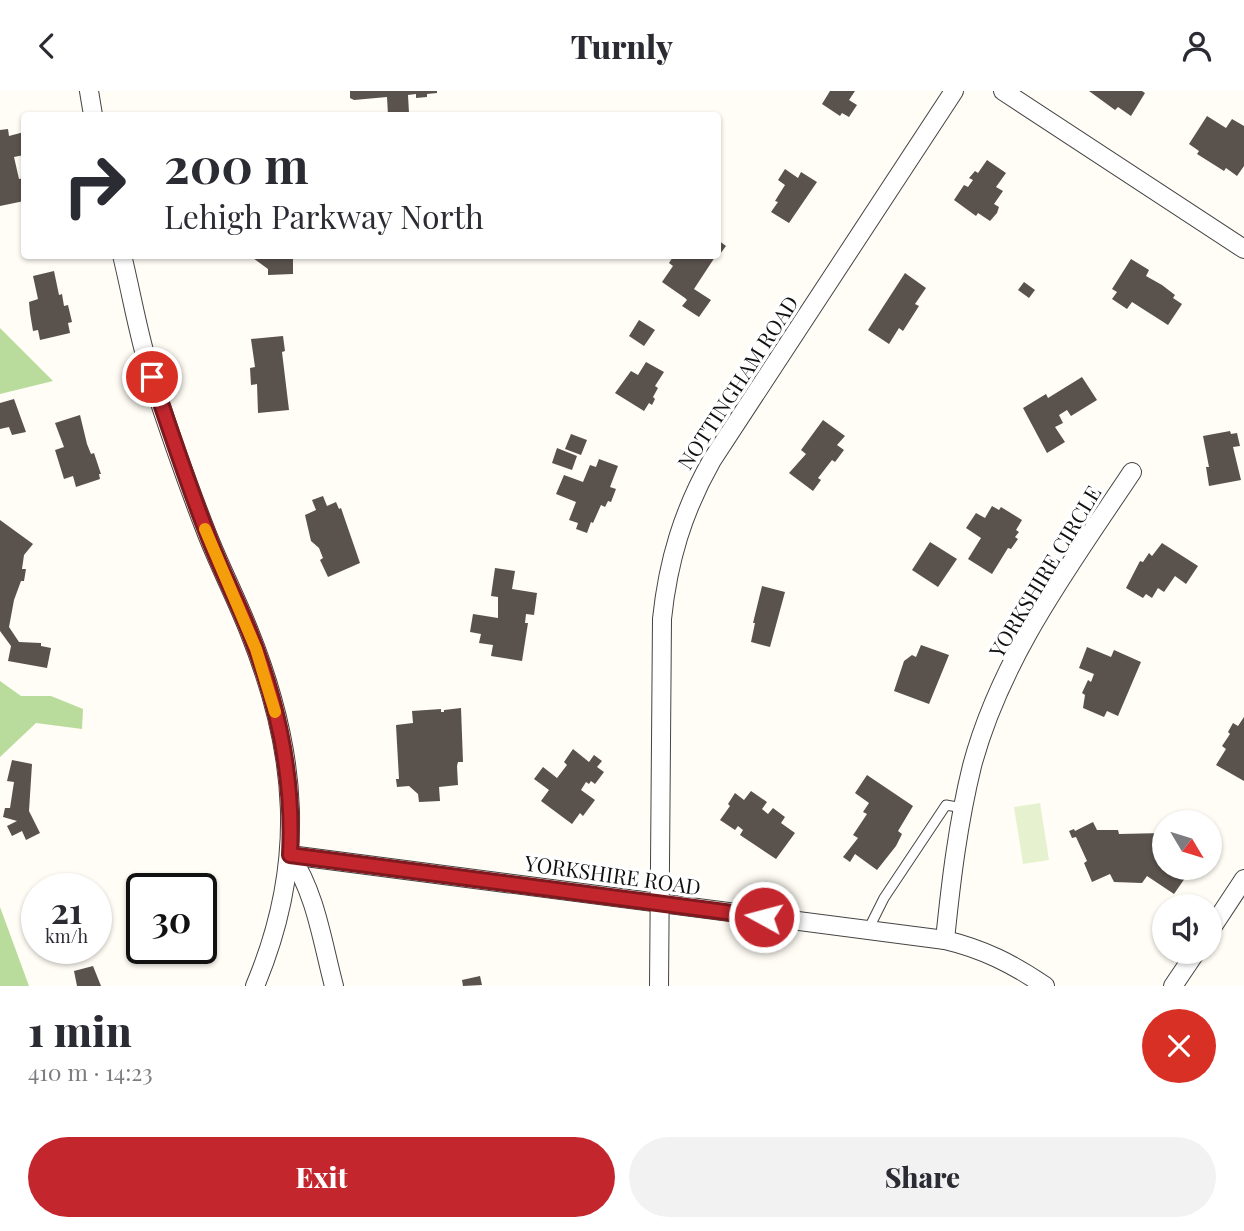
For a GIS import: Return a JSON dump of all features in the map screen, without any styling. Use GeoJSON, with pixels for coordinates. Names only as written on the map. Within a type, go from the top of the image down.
{"type":"FeatureCollection","features":[{"type":"Feature","properties":{"kind":"street"},"geometry":{"type":"LineString","coordinates":[[89,91],[92,112]]}},
{"type":"Feature","properties":{"kind":"street","name":"NOTTINGHAM ROAD"},"geometry":{"type":"LineString","coordinates":[[659,986],[662,618],[665,585],[682,520],[695,489],[712,460],[954,91]]}},
{"type":"Feature","properties":{"kind":"street"},"geometry":{"type":"LineString","coordinates":[[1003,91],[1244,249]]}},
{"type":"Feature","properties":{"kind":"street"},"geometry":{"type":"LineString","coordinates":[[123,259],[152,377],[207,534],[248,628],[270,691],[284,746],[292,818],[290,855],[282,903],[255,986]]}},
{"type":"Feature","properties":{"kind":"street","name":"YORKSHIRE CIRCLE"},"geometry":{"type":"LineString","coordinates":[[946,940],[951,881],[963,808],[973,764],[994,703],[1012,663],[1055,587],[1132,472]]}},
{"type":"Feature","properties":{"kind":"street"},"geometry":{"type":"LineString","coordinates":[[290,855],[310,891],[334,986]]}},
{"type":"Feature","properties":{"kind":"street","name":"YORKSHIRE ROAD"},"geometry":{"type":"LineString","coordinates":[[290,855],[946,940],[991,954],[1019,968],[1045,986]]}},
{"type":"Feature","properties":{"kind":"street"},"geometry":{"type":"LineString","coordinates":[[1222,912],[1244,879]]}},
{"type":"Feature","properties":{"kind":"street"},"geometry":{"type":"LineString","coordinates":[[1173,986],[1188,964]]}},
{"type":"Feature","properties":{"kind":"lane"},"geometry":{"type":"LineString","coordinates":[[868,930],[884,898],[946,805],[963,808]]}},
{"type":"Feature","properties":{"kind":"green space"},"geometry":{"type":"Polygon","coordinates":[[[0,328],[53,381],[0,394],[0,328]]]}},
{"type":"Feature","properties":{"kind":"green space"},"geometry":{"type":"Polygon","coordinates":[[[0,681],[21,696],[51,696],[83,709],[82,729],[36,723],[0,757],[0,681]]]}},
{"type":"Feature","properties":{"kind":"green space"},"geometry":{"type":"Polygon","coordinates":[[[1040,803],[1049,860],[1023,864],[1014,807],[1040,803]]]}},
{"type":"Feature","properties":{"kind":"green space"},"geometry":{"type":"Polygon","coordinates":[[[0,907],[29,986],[0,986],[0,907]]]}},
{"type":"Feature","properties":{"kind":"building"},"geometry":{"type":"Polygon","coordinates":[[[350,91],[437,91],[427,94],[427,97],[416,98],[416,94],[408,95],[409,112],[388,112],[387,97],[354,100],[350,98],[350,91]]]}},
{"type":"Feature","properties":{"kind":"building"},"geometry":{"type":"Polygon","coordinates":[[[830,91],[855,91],[849,100],[857,105],[849,117],[842,113],[840,116],[822,104],[830,91]]]}},
{"type":"Feature","properties":{"kind":"building"},"geometry":{"type":"Polygon","coordinates":[[[1089,91],[1145,93],[1131,116],[1118,107],[1115,110],[1089,91]]]}},
{"type":"Feature","properties":{"kind":"building"},"geometry":{"type":"Polygon","coordinates":[[[1207,116],[1226,128],[1232,119],[1244,126],[1244,166],[1237,176],[1197,154],[1199,151],[1189,144],[1207,116]]]}},
{"type":"Feature","properties":{"kind":"building"},"geometry":{"type":"Polygon","coordinates":[[[8,129],[9,136],[21,133],[21,156],[14,157],[21,179],[21,202],[0,206],[0,130],[8,129]]]}},
{"type":"Feature","properties":{"kind":"building"},"geometry":{"type":"Polygon","coordinates":[[[987,160],[1006,173],[996,187],[1003,191],[994,204],[999,207],[997,213],[990,221],[978,213],[976,216],[954,200],[964,185],[968,187],[973,180],[969,178],[975,171],[978,173],[987,160]]]}},
{"type":"Feature","properties":{"kind":"building"},"geometry":{"type":"Polygon","coordinates":[[[785,169],[798,178],[801,172],[817,182],[789,223],[771,212],[785,185],[778,180],[785,169]]]}},
{"type":"Feature","properties":{"kind":"building"},"geometry":{"type":"Polygon","coordinates":[[[254,259],[293,259],[293,274],[268,275],[268,269],[254,259]]]}},
{"type":"Feature","properties":{"kind":"building"},"geometry":{"type":"Polygon","coordinates":[[[672,259],[714,259],[694,289],[711,300],[699,317],[682,306],[687,300],[685,298],[662,282],[673,266],[669,263],[672,259]]]}},
{"type":"Feature","properties":{"kind":"building"},"geometry":{"type":"Polygon","coordinates":[[[1131,259],[1149,270],[1146,276],[1175,295],[1173,298],[1182,304],[1168,325],[1132,302],[1127,309],[1112,299],[1117,292],[1112,289],[1131,259]]]}},
{"type":"Feature","properties":{"kind":"building"},"geometry":{"type":"Polygon","coordinates":[[[54,271],[59,295],[62,294],[64,306],[68,305],[72,322],[68,323],[70,333],[40,340],[38,330],[33,331],[30,313],[29,302],[38,299],[33,276],[54,271]]]}},
{"type":"Feature","properties":{"kind":"building"},"geometry":{"type":"Polygon","coordinates":[[[905,273],[926,288],[915,304],[919,306],[903,331],[899,328],[889,344],[868,330],[905,273]]]}},
{"type":"Feature","properties":{"kind":"building"},"geometry":{"type":"Polygon","coordinates":[[[1024,282],[1035,290],[1029,298],[1018,290],[1024,282]]]}},
{"type":"Feature","properties":{"kind":"building"},"geometry":{"type":"Polygon","coordinates":[[[639,320],[655,330],[644,346],[629,336],[639,320]]]}},
{"type":"Feature","properties":{"kind":"building"},"geometry":{"type":"Polygon","coordinates":[[[283,336],[285,351],[282,352],[289,410],[258,413],[257,384],[251,385],[250,368],[255,367],[251,339],[283,336]]]}},
{"type":"Feature","properties":{"kind":"building"},"geometry":{"type":"Polygon","coordinates":[[[646,362],[664,372],[655,386],[658,388],[652,405],[649,403],[644,411],[615,393],[631,371],[638,375],[646,362]]]}},
{"type":"Feature","properties":{"kind":"building"},"geometry":{"type":"Polygon","coordinates":[[[1082,377],[1097,400],[1071,416],[1067,410],[1059,415],[1063,423],[1055,427],[1065,442],[1047,453],[1023,408],[1046,394],[1048,398],[1082,377]]]}},
{"type":"Feature","properties":{"kind":"building"},"geometry":{"type":"Polygon","coordinates":[[[14,399],[26,432],[12,435],[9,427],[0,429],[0,403],[14,399]]]}},
{"type":"Feature","properties":{"kind":"building"},"geometry":{"type":"Polygon","coordinates":[[[80,415],[87,444],[91,454],[94,453],[101,474],[100,479],[76,487],[73,476],[64,479],[55,450],[64,447],[55,423],[80,415]]]}},
{"type":"Feature","properties":{"kind":"building"},"geometry":{"type":"Polygon","coordinates":[[[823,420],[845,436],[837,445],[844,450],[818,478],[821,480],[813,491],[789,473],[806,454],[801,450],[823,420]]]}},
{"type":"Feature","properties":{"kind":"building"},"geometry":{"type":"Polygon","coordinates":[[[1230,431],[1231,434],[1237,433],[1240,446],[1233,447],[1241,480],[1209,486],[1206,467],[1209,467],[1203,436],[1230,431]]]}},
{"type":"Feature","properties":{"kind":"building"},"geometry":{"type":"Polygon","coordinates":[[[571,434],[587,440],[581,455],[565,449],[571,434]]]}},
{"type":"Feature","properties":{"kind":"building"},"geometry":{"type":"Polygon","coordinates":[[[557,448],[577,456],[572,470],[552,463],[557,448]]]}},
{"type":"Feature","properties":{"kind":"building"},"geometry":{"type":"Polygon","coordinates":[[[599,459],[618,466],[610,487],[616,489],[611,502],[608,501],[605,507],[601,505],[587,533],[576,529],[578,523],[569,520],[576,502],[556,494],[564,475],[583,482],[590,465],[596,467],[599,459]]]}},
{"type":"Feature","properties":{"kind":"building"},"geometry":{"type":"Polygon","coordinates":[[[323,496],[327,506],[336,502],[339,509],[341,508],[360,563],[328,577],[320,560],[323,558],[319,548],[311,541],[305,515],[316,510],[312,500],[323,496]]]}},
{"type":"Feature","properties":{"kind":"building"},"geometry":{"type":"Polygon","coordinates":[[[992,506],[999,510],[1001,507],[1022,520],[1016,530],[1019,532],[1015,537],[1018,539],[1011,549],[1008,548],[992,574],[968,559],[981,538],[966,528],[976,513],[985,518],[992,506]]]}},
{"type":"Feature","properties":{"kind":"building"},"geometry":{"type":"Polygon","coordinates":[[[0,520],[33,544],[24,555],[24,581],[21,581],[14,600],[9,627],[19,642],[41,643],[41,646],[51,648],[47,668],[8,661],[11,646],[0,631],[0,520]]]}},
{"type":"Feature","properties":{"kind":"building"},"geometry":{"type":"Polygon","coordinates":[[[930,542],[957,559],[938,587],[912,570],[930,542]]]}},
{"type":"Feature","properties":{"kind":"building"},"geometry":{"type":"Polygon","coordinates":[[[1162,543],[1198,566],[1186,584],[1175,576],[1164,592],[1158,588],[1152,598],[1146,594],[1143,598],[1126,588],[1140,561],[1143,562],[1149,553],[1152,556],[1162,543]]]}},
{"type":"Feature","properties":{"kind":"building"},"geometry":{"type":"Polygon","coordinates":[[[495,568],[515,571],[512,589],[537,593],[534,615],[526,614],[525,623],[528,623],[522,661],[491,656],[493,645],[479,643],[481,634],[470,632],[473,614],[498,618],[498,597],[491,596],[495,568]]]}},
{"type":"Feature","properties":{"kind":"building"},"geometry":{"type":"Polygon","coordinates":[[[762,586],[785,592],[770,647],[751,642],[762,586]]]}},
{"type":"Feature","properties":{"kind":"building"},"geometry":{"type":"Polygon","coordinates":[[[921,645],[949,655],[929,704],[894,691],[904,661],[912,655],[916,657],[921,645]]]}},
{"type":"Feature","properties":{"kind":"building"},"geometry":{"type":"Polygon","coordinates":[[[1087,647],[1111,657],[1114,650],[1141,662],[1118,716],[1107,711],[1104,717],[1083,708],[1085,695],[1082,693],[1094,674],[1079,668],[1087,647]]]}},
{"type":"Feature","properties":{"kind":"building"},"geometry":{"type":"Polygon","coordinates":[[[461,708],[463,762],[458,762],[457,766],[458,785],[439,787],[440,801],[419,802],[418,794],[409,786],[397,787],[396,779],[399,779],[396,725],[413,723],[412,711],[441,709],[441,712],[444,712],[461,708]]]}},
{"type":"Feature","properties":{"kind":"building"},"geometry":{"type":"Polygon","coordinates":[[[1244,717],[1244,781],[1216,765],[1226,749],[1222,746],[1233,723],[1238,726],[1244,717]]]}},
{"type":"Feature","properties":{"kind":"building"},"geometry":{"type":"Polygon","coordinates":[[[573,749],[589,762],[594,755],[602,761],[597,767],[604,772],[595,784],[586,782],[581,790],[595,800],[583,816],[580,813],[572,824],[541,801],[549,790],[534,779],[543,767],[557,778],[567,765],[564,762],[573,749]]]}},
{"type":"Feature","properties":{"kind":"building"},"geometry":{"type":"Polygon","coordinates":[[[12,760],[32,764],[29,811],[40,833],[26,840],[22,831],[12,836],[7,826],[17,821],[3,817],[5,808],[10,808],[14,782],[7,781],[12,760]]]}},
{"type":"Feature","properties":{"kind":"building"},"geometry":{"type":"Polygon","coordinates":[[[867,775],[913,806],[898,831],[902,834],[896,846],[877,870],[855,854],[850,862],[843,857],[858,838],[853,835],[867,814],[863,812],[869,803],[855,793],[867,775]]]}},
{"type":"Feature","properties":{"kind":"building"},"geometry":{"type":"Polygon","coordinates":[[[751,791],[767,802],[762,809],[768,814],[773,808],[785,817],[781,823],[795,833],[776,859],[740,835],[743,830],[738,826],[735,830],[720,820],[735,793],[744,800],[751,791]]]}},
{"type":"Feature","properties":{"kind":"building"},"geometry":{"type":"Polygon","coordinates":[[[1093,822],[1097,830],[1118,830],[1119,834],[1152,833],[1152,879],[1147,876],[1142,883],[1114,882],[1110,874],[1092,882],[1084,863],[1087,861],[1076,837],[1072,838],[1069,831],[1075,831],[1093,822]]]}},
{"type":"Feature","properties":{"kind":"building"},"geometry":{"type":"Polygon","coordinates":[[[1153,880],[1184,880],[1174,894],[1153,880]]]}},
{"type":"Feature","properties":{"kind":"building"},"geometry":{"type":"Polygon","coordinates":[[[93,966],[101,986],[77,986],[74,971],[93,966]]]}},
{"type":"Feature","properties":{"kind":"building"},"geometry":{"type":"Polygon","coordinates":[[[480,976],[482,985],[463,986],[462,980],[480,976]]]}},
{"type":"Feature","properties":{"kind":"slow traffic"},"geometry":{"type":"LineString","coordinates":[[205,529],[248,628],[275,712]]}},
{"type":"Feature","properties":{"kind":"route"},"geometry":{"type":"LineString","coordinates":[[152,377],[207,534],[248,628],[270,691],[290,782],[290,855],[764,917]]}}]}
